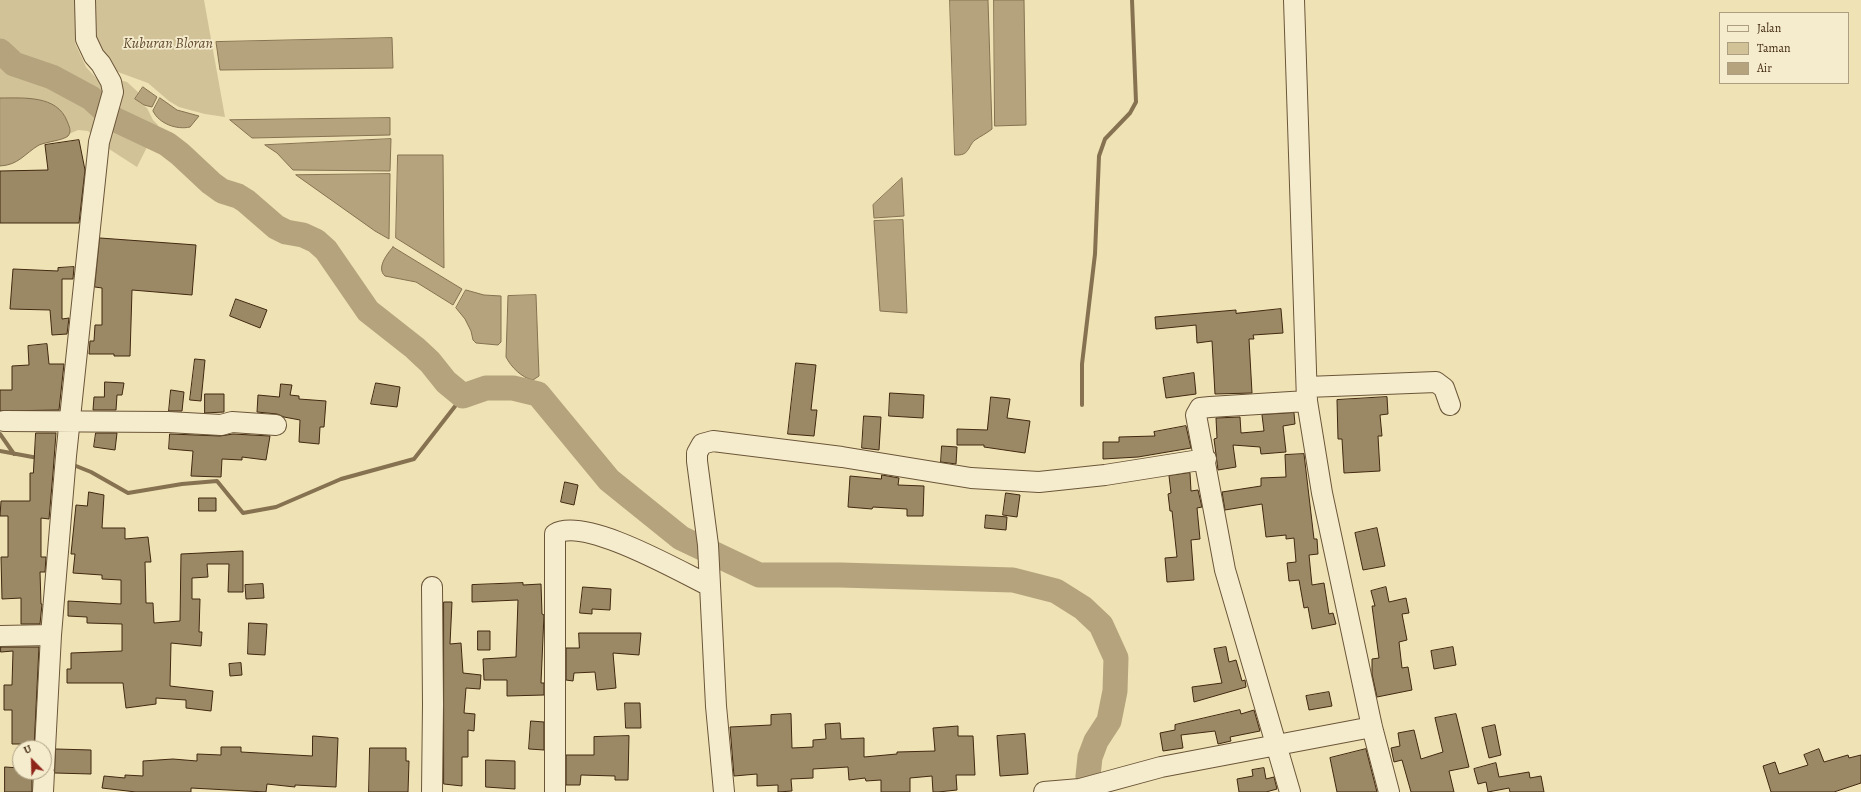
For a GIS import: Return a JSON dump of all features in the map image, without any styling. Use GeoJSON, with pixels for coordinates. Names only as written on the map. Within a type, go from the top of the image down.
{"type":"FeatureCollection","features":[{"type":"Feature","properties":{"kind":"street"},"geometry":{"type":"LineString","coordinates":[[45,740],[51,635],[65,460],[99,142],[113,92],[111,82],[101,64],[94,56],[86,39],[84,0]]}},
{"type":"Feature","properties":{"kind":"street"},"geometry":{"type":"LineString","coordinates":[[1294,0],[1307,394],[1322,492],[1372,727],[1390,792]]}},
{"type":"Feature","properties":{"kind":"street"},"geometry":{"type":"LineString","coordinates":[[1290,792],[1277,744],[1245,643],[1226,570],[1206,459],[1196,420],[1198,411],[1200,408],[1307,394],[1436,382],[1444,388],[1450,405]]}},
{"type":"Feature","properties":{"kind":"street"},"geometry":{"type":"LineString","coordinates":[[4,421],[168,422],[221,425],[232,422],[276,425]]}},
{"type":"Feature","properties":{"kind":"street"},"geometry":{"type":"LineString","coordinates":[[724,792],[716,706],[708,545],[697,461],[697,453],[702,444],[713,441],[842,457],[971,478],[1039,482],[1105,475],[1206,459]]}},
{"type":"Feature","properties":{"kind":"street"},"geometry":{"type":"LineString","coordinates":[[555,792],[554,534],[570,529],[596,534],[619,542],[710,581]]}},
{"type":"Feature","properties":{"kind":"street"},"geometry":{"type":"LineString","coordinates":[[432,586],[432,792]]}},
{"type":"Feature","properties":{"kind":"street"},"geometry":{"type":"LineString","coordinates":[[0,636],[51,635]]}},
{"type":"Feature","properties":{"kind":"street"},"geometry":{"type":"LineString","coordinates":[[1044,792],[1080,789],[1108,780],[1161,767],[1372,727]]}},
{"type":"Feature","properties":{"kind":"street"},"geometry":{"type":"LineString","coordinates":[[43,792],[44,780]]}},
{"type":"Feature","properties":{"kind":"green space"},"geometry":{"type":"Polygon","coordinates":[[[0,0],[75,0],[75,43],[86,67],[97,79],[101,81],[120,80],[127,82],[139,93],[135,99],[147,108],[153,120],[158,125],[137,167],[109,149],[88,131],[78,130],[69,134],[70,128],[44,101],[0,98],[0,0]]]}},
{"type":"Feature","properties":{"kind":"green space","name":"Kuburan Bloran"},"geometry":{"type":"Polygon","coordinates":[[[89,0],[204,0],[225,117],[205,114],[179,107],[169,101],[148,83],[107,68],[95,50],[89,0]]]}},
{"type":"Feature","properties":{"kind":"water"},"geometry":{"type":"Polygon","coordinates":[[[950,0],[988,0],[992,129],[975,140],[966,153],[960,155],[955,155],[950,0]]]}},
{"type":"Feature","properties":{"kind":"water"},"geometry":{"type":"Polygon","coordinates":[[[994,0],[1024,0],[1026,125],[995,126],[994,0]]]}},
{"type":"Feature","properties":{"kind":"water"},"geometry":{"type":"Polygon","coordinates":[[[392,38],[393,68],[220,70],[216,42],[392,38]]]}},
{"type":"Feature","properties":{"kind":"water"},"geometry":{"type":"Polygon","coordinates":[[[143,87],[157,97],[152,107],[144,105],[135,99],[143,87]]]}},
{"type":"Feature","properties":{"kind":"water"},"geometry":{"type":"Polygon","coordinates":[[[0,98],[29,98],[48,102],[56,106],[62,113],[70,128],[68,136],[63,139],[39,145],[12,164],[0,166],[0,98]]]}},
{"type":"Feature","properties":{"kind":"water"},"geometry":{"type":"Polygon","coordinates":[[[160,98],[177,110],[199,116],[190,127],[185,128],[174,127],[164,123],[153,111],[160,98]]]}},
{"type":"Feature","properties":{"kind":"water"},"geometry":{"type":"Polygon","coordinates":[[[390,118],[390,135],[252,138],[230,120],[390,118]]]}},
{"type":"Feature","properties":{"kind":"water"},"geometry":{"type":"Polygon","coordinates":[[[391,139],[390,171],[293,170],[277,153],[265,145],[391,139]]]}},
{"type":"Feature","properties":{"kind":"water"},"geometry":{"type":"Polygon","coordinates":[[[398,155],[443,155],[444,268],[396,238],[398,155]]]}},
{"type":"Feature","properties":{"kind":"water"},"geometry":{"type":"Polygon","coordinates":[[[390,174],[389,239],[375,231],[296,175],[390,174]]]}},
{"type":"Feature","properties":{"kind":"water"},"geometry":{"type":"Polygon","coordinates":[[[902,178],[904,216],[874,218],[873,205],[902,178]]]}},
{"type":"Feature","properties":{"kind":"water"},"geometry":{"type":"Polygon","coordinates":[[[903,220],[907,313],[880,311],[874,221],[903,220]]]}},
{"type":"Feature","properties":{"kind":"water"},"geometry":{"type":"Polygon","coordinates":[[[393,247],[462,289],[453,305],[416,282],[385,276],[382,269],[383,261],[393,247]]]}},
{"type":"Feature","properties":{"kind":"water"},"geometry":{"type":"Polygon","coordinates":[[[466,290],[484,295],[501,296],[501,342],[498,345],[476,343],[473,340],[471,331],[465,319],[456,308],[466,290]]]}},
{"type":"Feature","properties":{"kind":"water"},"geometry":{"type":"Polygon","coordinates":[[[536,295],[539,376],[533,380],[517,372],[506,357],[508,296],[536,295]]]}},
{"type":"Feature","properties":{"kind":"building"},"geometry":{"type":"Polygon","coordinates":[[[79,140],[85,170],[79,223],[0,223],[0,171],[48,170],[45,145],[79,140]]]}},
{"type":"Feature","properties":{"kind":"building"},"geometry":{"type":"Polygon","coordinates":[[[100,238],[196,245],[192,295],[132,290],[130,356],[114,356],[114,354],[89,354],[90,341],[94,341],[95,325],[102,325],[102,288],[95,287],[100,238]]]}},
{"type":"Feature","properties":{"kind":"building"},"geometry":{"type":"Polygon","coordinates":[[[74,267],[73,279],[62,279],[62,319],[69,318],[67,334],[52,335],[50,310],[10,309],[13,269],[58,271],[58,268],[74,267]]]}},
{"type":"Feature","properties":{"kind":"building"},"geometry":{"type":"Polygon","coordinates":[[[236,299],[267,310],[260,328],[230,316],[236,299]]]}},
{"type":"Feature","properties":{"kind":"building"},"geometry":{"type":"Polygon","coordinates":[[[1281,309],[1283,333],[1253,335],[1254,339],[1249,339],[1252,393],[1215,394],[1212,341],[1197,343],[1196,325],[1156,329],[1155,317],[1236,310],[1236,313],[1281,309]]]}},
{"type":"Feature","properties":{"kind":"building"},"geometry":{"type":"Polygon","coordinates":[[[47,344],[49,364],[64,364],[59,410],[0,411],[0,390],[12,390],[12,366],[29,365],[28,346],[47,344]]]}},
{"type":"Feature","properties":{"kind":"building"},"geometry":{"type":"Polygon","coordinates":[[[195,359],[205,360],[201,401],[190,400],[195,359]]]}},
{"type":"Feature","properties":{"kind":"building"},"geometry":{"type":"Polygon","coordinates":[[[796,363],[816,365],[811,410],[817,410],[814,436],[788,434],[796,363]]]}},
{"type":"Feature","properties":{"kind":"building"},"geometry":{"type":"Polygon","coordinates":[[[1194,373],[1196,394],[1166,398],[1163,378],[1194,373]]]}},
{"type":"Feature","properties":{"kind":"building"},"geometry":{"type":"Polygon","coordinates":[[[105,382],[124,383],[122,395],[117,395],[116,410],[93,410],[94,397],[104,397],[105,382]]]}},
{"type":"Feature","properties":{"kind":"building"},"geometry":{"type":"Polygon","coordinates":[[[376,383],[400,387],[397,407],[371,404],[376,383]]]}},
{"type":"Feature","properties":{"kind":"building"},"geometry":{"type":"Polygon","coordinates":[[[281,384],[292,385],[290,395],[299,396],[299,399],[326,401],[324,427],[320,427],[319,444],[299,442],[300,420],[277,414],[257,412],[258,395],[279,397],[281,384]]]}},
{"type":"Feature","properties":{"kind":"building"},"geometry":{"type":"Polygon","coordinates":[[[171,390],[184,392],[182,411],[169,411],[171,390]]]}},
{"type":"Feature","properties":{"kind":"building"},"geometry":{"type":"Polygon","coordinates":[[[890,393],[924,395],[923,418],[889,416],[890,393]]]}},
{"type":"Feature","properties":{"kind":"building"},"geometry":{"type":"Polygon","coordinates":[[[205,394],[224,394],[224,412],[205,413],[205,394]]]}},
{"type":"Feature","properties":{"kind":"building"},"geometry":{"type":"Polygon","coordinates":[[[991,397],[1010,399],[1007,418],[1030,421],[1025,453],[984,447],[984,445],[957,445],[957,429],[987,430],[991,397]]]}},
{"type":"Feature","properties":{"kind":"building"},"geometry":{"type":"Polygon","coordinates":[[[1387,397],[1388,414],[1380,415],[1382,436],[1378,436],[1380,471],[1344,473],[1342,439],[1338,439],[1337,400],[1387,397]]]}},
{"type":"Feature","properties":{"kind":"building"},"geometry":{"type":"Polygon","coordinates":[[[1294,413],[1295,424],[1283,426],[1286,452],[1261,454],[1260,447],[1233,445],[1236,467],[1218,470],[1214,439],[1217,438],[1216,418],[1240,417],[1241,433],[1264,431],[1262,415],[1294,413]]]}},
{"type":"Feature","properties":{"kind":"building"},"geometry":{"type":"Polygon","coordinates":[[[864,416],[881,417],[879,450],[862,448],[864,416]]]}},
{"type":"Feature","properties":{"kind":"building"},"geometry":{"type":"Polygon","coordinates":[[[1186,426],[1191,448],[1138,457],[1103,459],[1103,442],[1119,442],[1119,437],[1155,436],[1154,432],[1186,426]]]}},
{"type":"Feature","properties":{"kind":"building"},"geometry":{"type":"Polygon","coordinates":[[[36,433],[56,433],[53,473],[49,519],[41,518],[41,557],[46,557],[45,572],[40,572],[42,604],[40,624],[21,624],[21,598],[2,599],[1,557],[8,557],[8,516],[0,516],[1,501],[30,501],[30,473],[33,473],[36,433]]]}},
{"type":"Feature","properties":{"kind":"building"},"geometry":{"type":"Polygon","coordinates":[[[96,433],[117,433],[115,450],[94,447],[96,433]]]}},
{"type":"Feature","properties":{"kind":"building"},"geometry":{"type":"Polygon","coordinates":[[[170,434],[220,436],[233,434],[270,436],[266,460],[242,457],[242,460],[222,459],[221,477],[191,476],[193,451],[169,449],[170,434]]]}},
{"type":"Feature","properties":{"kind":"building"},"geometry":{"type":"Polygon","coordinates":[[[942,446],[957,447],[956,464],[941,462],[942,446]]]}},
{"type":"Feature","properties":{"kind":"building"},"geometry":{"type":"Polygon","coordinates":[[[1304,454],[1314,539],[1317,539],[1318,554],[1309,555],[1312,585],[1324,583],[1329,614],[1333,613],[1336,624],[1312,629],[1308,607],[1304,608],[1299,580],[1289,581],[1287,563],[1296,562],[1294,538],[1286,539],[1286,535],[1266,537],[1262,504],[1225,510],[1222,492],[1261,486],[1261,478],[1286,477],[1285,455],[1304,454]]]}},
{"type":"Feature","properties":{"kind":"building"},"geometry":{"type":"Polygon","coordinates":[[[1190,473],[1191,491],[1198,490],[1202,507],[1197,508],[1200,539],[1191,540],[1194,580],[1167,582],[1165,558],[1177,557],[1172,511],[1170,511],[1168,494],[1171,493],[1169,476],[1190,473]]]}},
{"type":"Feature","properties":{"kind":"building"},"geometry":{"type":"Polygon","coordinates":[[[882,475],[899,478],[898,485],[924,486],[923,516],[907,516],[907,509],[848,507],[850,476],[881,479],[882,475]]]}},
{"type":"Feature","properties":{"kind":"building"},"geometry":{"type":"Polygon","coordinates":[[[565,482],[578,485],[574,505],[561,502],[565,482]]]}},
{"type":"Feature","properties":{"kind":"building"},"geometry":{"type":"Polygon","coordinates":[[[89,492],[104,495],[102,528],[125,528],[125,539],[148,537],[151,562],[145,562],[146,603],[153,603],[154,623],[180,621],[181,554],[243,551],[243,592],[228,592],[229,564],[207,564],[208,577],[192,578],[192,599],[200,599],[199,632],[202,632],[201,646],[171,643],[170,686],[213,691],[211,711],[186,708],[186,700],[156,698],[156,704],[126,708],[123,683],[67,683],[67,669],[71,669],[71,653],[122,651],[122,624],[87,623],[87,617],[68,616],[68,601],[121,604],[121,580],[102,579],[102,575],[73,573],[75,554],[71,554],[76,505],[87,506],[89,492]]]}},
{"type":"Feature","properties":{"kind":"building"},"geometry":{"type":"Polygon","coordinates":[[[1006,493],[1020,495],[1017,517],[1003,515],[1006,493]]]}},
{"type":"Feature","properties":{"kind":"building"},"geometry":{"type":"Polygon","coordinates":[[[199,498],[216,498],[216,511],[199,511],[199,498]]]}},
{"type":"Feature","properties":{"kind":"building"},"geometry":{"type":"Polygon","coordinates":[[[986,515],[1007,517],[1006,530],[985,528],[986,515]]]}},
{"type":"Feature","properties":{"kind":"building"},"geometry":{"type":"Polygon","coordinates":[[[1377,528],[1385,566],[1363,570],[1355,533],[1377,528]]]}},
{"type":"Feature","properties":{"kind":"building"},"geometry":{"type":"Polygon","coordinates":[[[523,583],[523,585],[541,584],[542,614],[544,615],[541,683],[544,683],[544,695],[507,696],[507,680],[484,680],[483,659],[516,657],[518,600],[472,602],[472,585],[523,583]]]}},
{"type":"Feature","properties":{"kind":"building"},"geometry":{"type":"Polygon","coordinates":[[[263,584],[264,598],[246,599],[245,585],[263,584]]]}},
{"type":"Feature","properties":{"kind":"building"},"geometry":{"type":"Polygon","coordinates":[[[583,587],[611,589],[610,610],[592,609],[592,614],[580,613],[583,587]]]}},
{"type":"Feature","properties":{"kind":"building"},"geometry":{"type":"Polygon","coordinates":[[[1386,587],[1389,602],[1406,598],[1409,613],[1402,614],[1407,640],[1399,642],[1402,668],[1408,667],[1412,690],[1377,697],[1372,674],[1372,659],[1379,658],[1372,606],[1375,606],[1371,591],[1386,587]]]}},
{"type":"Feature","properties":{"kind":"building"},"geometry":{"type":"Polygon","coordinates":[[[444,602],[452,602],[450,644],[461,643],[463,673],[481,675],[480,689],[466,688],[464,713],[475,714],[474,731],[468,730],[468,757],[462,757],[462,786],[444,784],[444,602]]]}},
{"type":"Feature","properties":{"kind":"building"},"geometry":{"type":"Polygon","coordinates":[[[249,623],[267,624],[265,655],[248,654],[249,623]]]}},
{"type":"Feature","properties":{"kind":"building"},"geometry":{"type":"Polygon","coordinates":[[[478,631],[490,631],[490,650],[478,650],[478,631]]]}},
{"type":"Feature","properties":{"kind":"building"},"geometry":{"type":"Polygon","coordinates":[[[579,633],[641,633],[639,655],[613,653],[616,688],[597,690],[595,672],[574,673],[573,681],[566,680],[566,648],[579,648],[579,633]]]}},
{"type":"Feature","properties":{"kind":"building"},"geometry":{"type":"Polygon","coordinates":[[[1,647],[39,647],[34,740],[12,740],[12,710],[4,710],[4,685],[12,685],[13,651],[1,652],[1,647]]]}},
{"type":"Feature","properties":{"kind":"building"},"geometry":{"type":"Polygon","coordinates":[[[1226,647],[1229,662],[1236,660],[1242,681],[1245,680],[1246,687],[1194,702],[1192,687],[1222,683],[1214,649],[1226,647]]]}},
{"type":"Feature","properties":{"kind":"building"},"geometry":{"type":"Polygon","coordinates":[[[1453,647],[1456,665],[1434,669],[1431,651],[1453,647]]]}},
{"type":"Feature","properties":{"kind":"building"},"geometry":{"type":"Polygon","coordinates":[[[241,663],[242,675],[230,676],[229,664],[241,663]]]}},
{"type":"Feature","properties":{"kind":"building"},"geometry":{"type":"Polygon","coordinates":[[[1329,692],[1332,706],[1309,710],[1306,696],[1329,692]]]}},
{"type":"Feature","properties":{"kind":"building"},"geometry":{"type":"Polygon","coordinates":[[[625,703],[640,703],[641,728],[626,728],[625,703]]]}},
{"type":"Feature","properties":{"kind":"building"},"geometry":{"type":"Polygon","coordinates":[[[1240,710],[1241,714],[1254,710],[1260,731],[1230,737],[1231,741],[1218,744],[1215,731],[1181,735],[1183,748],[1163,751],[1160,733],[1175,730],[1175,725],[1240,710]]]}},
{"type":"Feature","properties":{"kind":"building"},"geometry":{"type":"Polygon","coordinates":[[[791,714],[792,748],[813,747],[813,740],[826,739],[825,724],[840,723],[841,739],[864,738],[864,757],[897,754],[897,752],[935,751],[933,728],[958,726],[958,736],[973,736],[975,775],[956,775],[957,790],[938,792],[933,792],[932,776],[910,778],[910,792],[881,792],[881,780],[866,781],[865,778],[849,780],[848,767],[813,769],[813,778],[791,779],[792,791],[778,792],[778,785],[757,786],[757,774],[734,776],[730,727],[771,725],[771,715],[791,714]]]}},
{"type":"Feature","properties":{"kind":"building"},"geometry":{"type":"Polygon","coordinates":[[[1456,714],[1469,767],[1449,771],[1454,792],[1411,792],[1402,760],[1394,762],[1391,748],[1400,746],[1398,733],[1414,730],[1421,759],[1443,752],[1435,718],[1456,714]]]}},
{"type":"Feature","properties":{"kind":"building"},"geometry":{"type":"Polygon","coordinates":[[[531,721],[544,722],[544,750],[529,749],[531,721]]]}},
{"type":"Feature","properties":{"kind":"building"},"geometry":{"type":"Polygon","coordinates":[[[1495,725],[1501,755],[1489,758],[1482,728],[1495,725]]]}},
{"type":"Feature","properties":{"kind":"building"},"geometry":{"type":"Polygon","coordinates":[[[1025,734],[1028,774],[1000,776],[997,736],[1025,734]]]}},
{"type":"Feature","properties":{"kind":"building"},"geometry":{"type":"Polygon","coordinates":[[[313,736],[338,738],[336,787],[295,785],[295,787],[267,784],[266,792],[191,788],[191,792],[136,792],[102,788],[104,776],[125,778],[125,775],[143,776],[143,761],[173,759],[197,761],[197,754],[221,755],[221,747],[241,747],[241,752],[312,756],[313,736]]]}},
{"type":"Feature","properties":{"kind":"building"},"geometry":{"type":"Polygon","coordinates":[[[629,736],[628,780],[615,780],[615,776],[581,775],[580,785],[566,785],[566,755],[594,755],[594,737],[629,736]]]}},
{"type":"Feature","properties":{"kind":"building"},"geometry":{"type":"Polygon","coordinates":[[[370,748],[406,748],[406,761],[409,761],[408,792],[369,792],[370,748]]]}},
{"type":"Feature","properties":{"kind":"building"},"geometry":{"type":"Polygon","coordinates":[[[56,749],[91,750],[91,774],[55,773],[56,749]]]}},
{"type":"Feature","properties":{"kind":"building"},"geometry":{"type":"Polygon","coordinates":[[[1366,749],[1377,792],[1337,792],[1330,758],[1366,749]]]}},
{"type":"Feature","properties":{"kind":"building"},"geometry":{"type":"Polygon","coordinates":[[[1819,749],[1824,762],[1848,755],[1849,758],[1861,755],[1861,783],[1834,792],[1771,792],[1763,766],[1775,762],[1779,774],[1808,765],[1804,755],[1819,749]]]}},
{"type":"Feature","properties":{"kind":"building"},"geometry":{"type":"Polygon","coordinates":[[[486,760],[515,761],[515,789],[486,787],[486,760]]]}},
{"type":"Feature","properties":{"kind":"building"},"geometry":{"type":"Polygon","coordinates":[[[1496,763],[1499,777],[1529,772],[1530,778],[1541,776],[1544,792],[1510,792],[1509,788],[1488,792],[1486,782],[1478,784],[1474,769],[1496,763]]]}},
{"type":"Feature","properties":{"kind":"building"},"geometry":{"type":"Polygon","coordinates":[[[5,767],[12,767],[12,780],[32,780],[32,792],[5,792],[5,767]]]}},
{"type":"Feature","properties":{"kind":"building"},"geometry":{"type":"Polygon","coordinates":[[[1264,768],[1266,779],[1274,777],[1277,789],[1266,792],[1239,792],[1237,779],[1253,776],[1252,770],[1264,768]]]}},
{"type":"Feature","properties":{"kind":"waterway"},"geometry":{"type":"LineString","coordinates":[[1082,405],[1082,364],[1095,254],[1099,156],[1105,139],[1130,113],[1136,102],[1132,0]]}},
{"type":"Feature","properties":{"kind":"waterway"},"geometry":{"type":"LineString","coordinates":[[0,51],[14,64],[52,77],[91,98],[114,119],[167,144],[211,183],[222,191],[238,196],[246,201],[276,227],[286,232],[303,235],[316,241],[326,250],[368,311],[415,348],[430,362],[446,382],[463,396],[486,388],[513,388],[538,394],[609,480],[681,538],[759,575],[840,575],[1013,580],[1056,591],[1083,608],[1101,625],[1116,658],[1115,691],[1109,721],[1096,741],[1090,757],[1088,776],[1092,792]]}},
{"type":"Feature","properties":{"kind":"waterway"},"geometry":{"type":"LineString","coordinates":[[71,464],[91,472],[128,493],[182,484],[217,481],[243,513],[276,507],[341,479],[414,459],[463,396]]}},
{"type":"Feature","properties":{"kind":"waterway"},"geometry":{"type":"LineString","coordinates":[[0,434],[14,454]]}},
{"type":"Feature","properties":{"kind":"waterway"},"geometry":{"type":"LineString","coordinates":[[0,451],[38,458]]}}]}
